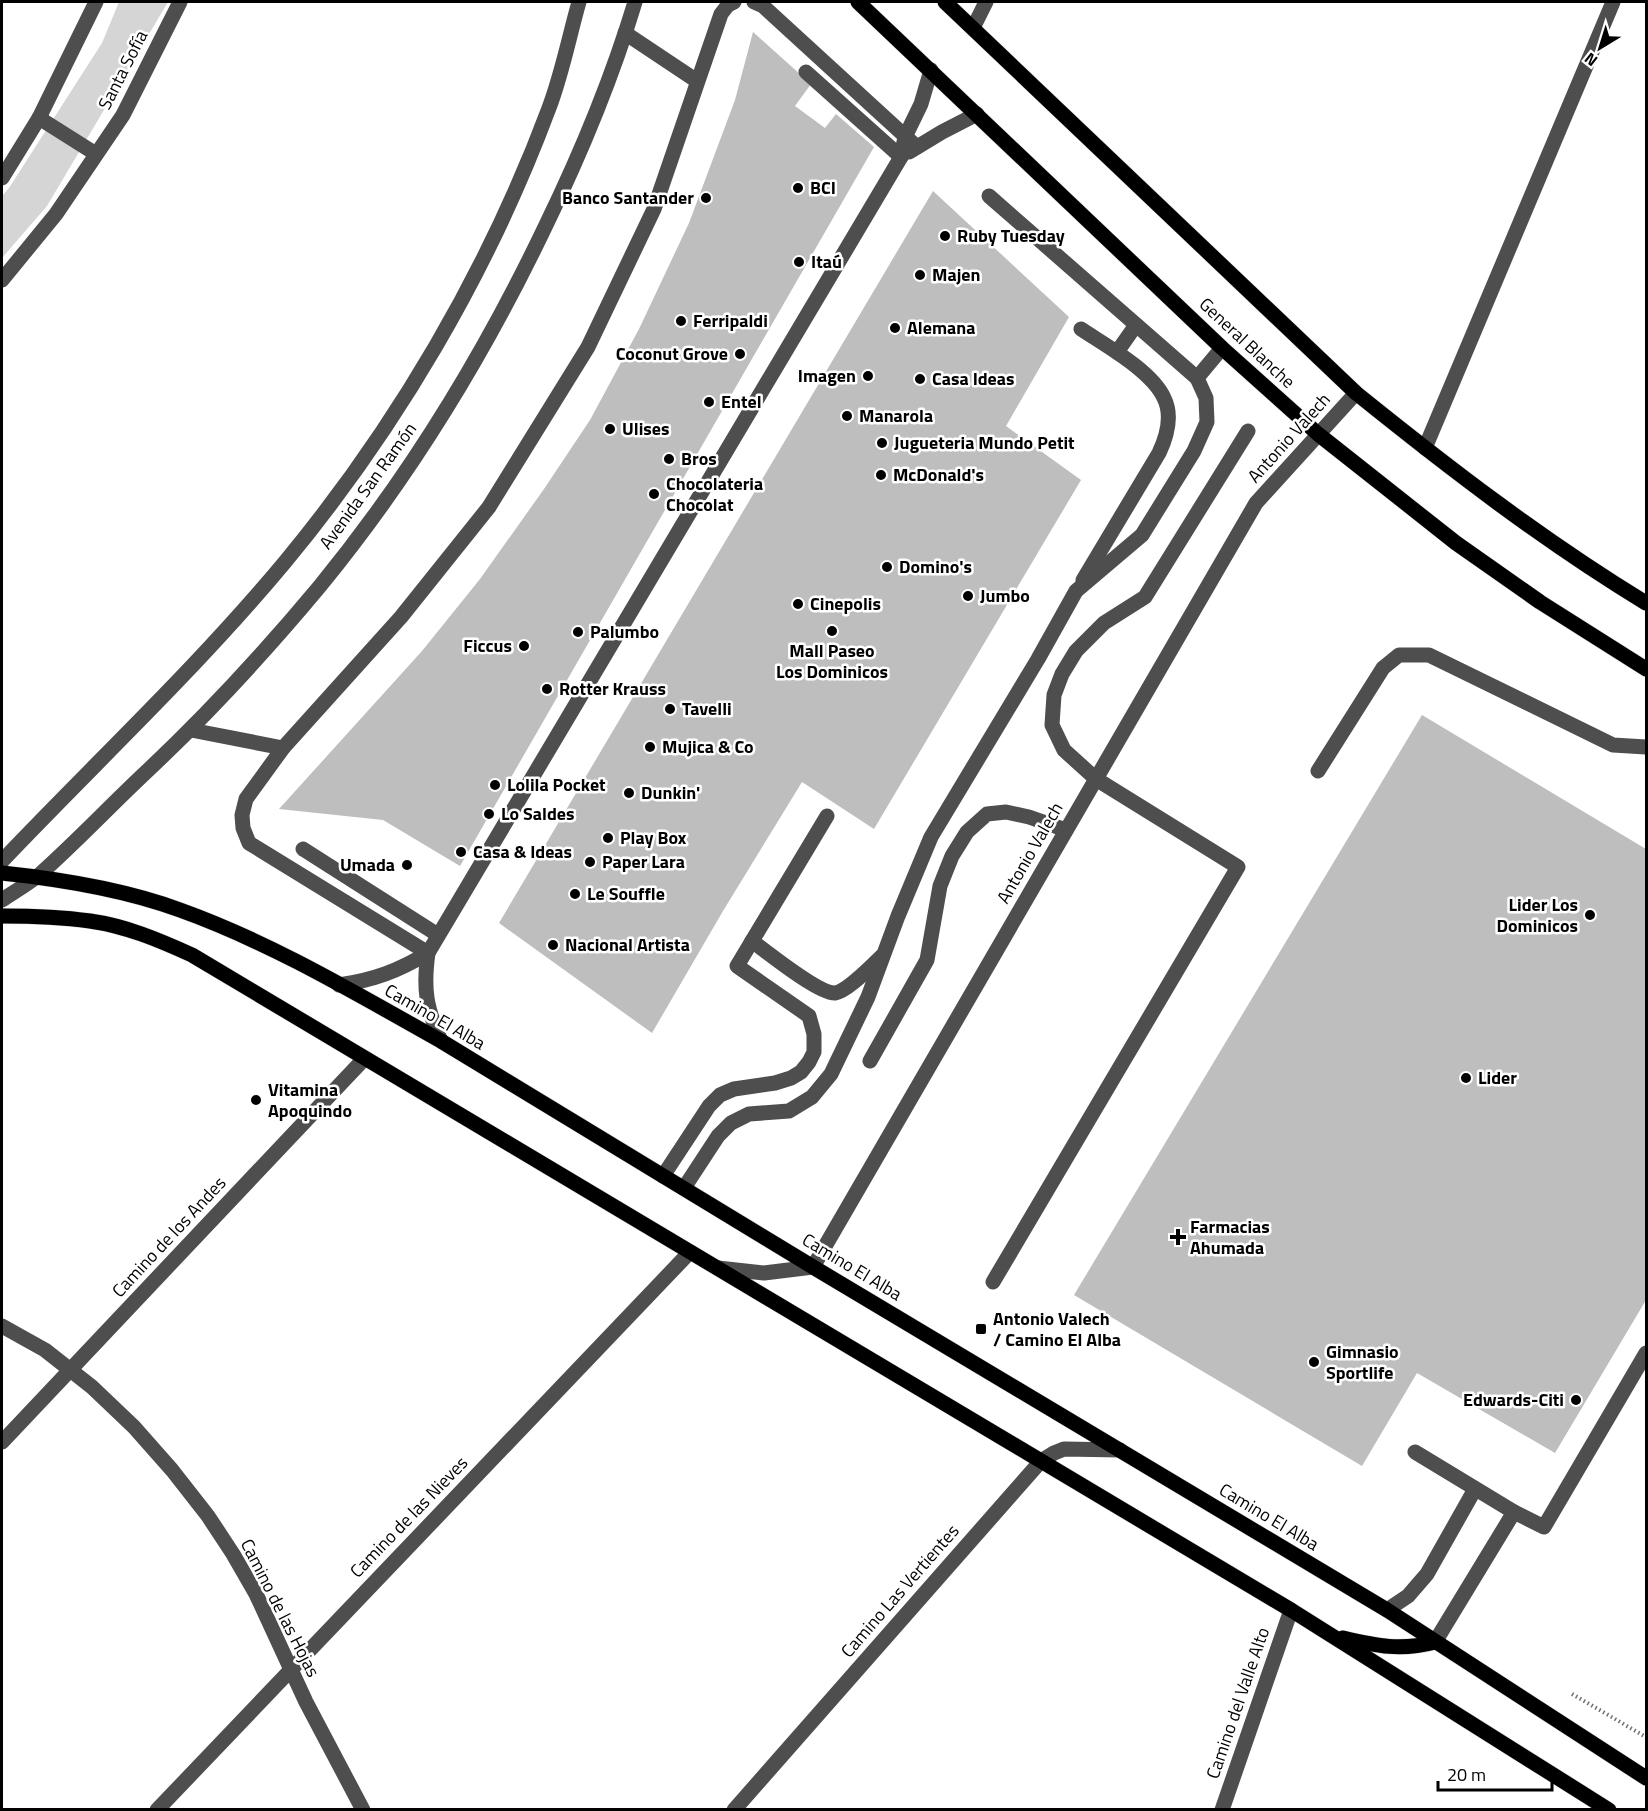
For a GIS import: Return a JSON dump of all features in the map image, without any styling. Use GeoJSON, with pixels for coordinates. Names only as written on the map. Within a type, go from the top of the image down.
{"type":"FeatureCollection","features":[{"type":"Feature","properties":{"kind":"main road","name":"General Blanche"},"geometry":{"type":"LineString","coordinates":[[858,2],[1222,348],[1318,434],[1456,543],[1540,602],[1647,669]]}},
{"type":"Feature","properties":{"kind":"main road"},"geometry":{"type":"LineString","coordinates":[[945,2],[1356,393],[1425,448],[1566,551],[1647,603]]}},
{"type":"Feature","properties":{"kind":"main road","name":"Camino El Alba"},"geometry":{"type":"LineString","coordinates":[[2,873],[117,892],[179,909],[252,940],[441,1041],[813,1267],[1387,1610],[1647,1778]]}},
{"type":"Feature","properties":{"kind":"main road"},"geometry":{"type":"LineString","coordinates":[[2,916],[91,921],[158,939],[192,955],[1291,1610],[1609,1809]]}},
{"type":"Feature","properties":{"kind":"main road"},"geometry":{"type":"LineString","coordinates":[[1332,1635],[1394,1648],[1417,1647],[1435,1642]]}},
{"type":"Feature","properties":{"kind":"street"},"geometry":{"type":"LineString","coordinates":[[2,178],[39,118],[96,2]]}},
{"type":"Feature","properties":{"kind":"street","name":"Santa Sofía"},"geometry":{"type":"LineString","coordinates":[[2,280],[56,214],[123,115],[180,2]]}},
{"type":"Feature","properties":{"kind":"street","name":"Avenida San Ramón"},"geometry":{"type":"LineString","coordinates":[[2,861],[152,709],[285,562],[345,484],[400,403],[444,331],[518,183],[550,106],[579,2]]}},
{"type":"Feature","properties":{"kind":"street","name":"Avenida San Ramón"},"geometry":{"type":"LineString","coordinates":[[2,900],[37,877],[191,730],[258,658],[321,584],[381,506],[436,425],[486,341],[536,248],[592,122],[626,33],[635,2]]}},
{"type":"Feature","properties":{"kind":"street"},"geometry":{"type":"LineString","coordinates":[[428,953],[249,843],[243,828],[242,815],[246,799],[283,748],[401,617],[489,507],[588,347],[654,209],[721,14],[728,5],[734,2]]}},
{"type":"Feature","properties":{"kind":"street"},"geometry":{"type":"LineString","coordinates":[[754,2],[763,6],[917,147]]}},
{"type":"Feature","properties":{"kind":"street"},"geometry":{"type":"LineString","coordinates":[[973,28],[986,2]]}},
{"type":"Feature","properties":{"kind":"street"},"geometry":{"type":"LineString","coordinates":[[1425,448],[1613,2]]}},
{"type":"Feature","properties":{"kind":"street"},"geometry":{"type":"LineString","coordinates":[[626,33],[697,81]]}},
{"type":"Feature","properties":{"kind":"street"},"geometry":{"type":"LineString","coordinates":[[441,1041],[431,1019],[426,997],[425,975],[428,953],[901,157],[905,137],[921,104],[931,70]]}},
{"type":"Feature","properties":{"kind":"street"},"geometry":{"type":"LineString","coordinates":[[806,72],[901,157]]}},
{"type":"Feature","properties":{"kind":"street"},"geometry":{"type":"LineString","coordinates":[[901,157],[977,114]]}},
{"type":"Feature","properties":{"kind":"street"},"geometry":{"type":"LineString","coordinates":[[39,118],[96,154]]}},
{"type":"Feature","properties":{"kind":"street"},"geometry":{"type":"LineString","coordinates":[[989,196],[1197,378],[1206,398],[1207,422],[1194,452],[1142,536],[1076,591]]}},
{"type":"Feature","properties":{"kind":"street"},"geometry":{"type":"LineString","coordinates":[[1116,352],[1136,325]]}},
{"type":"Feature","properties":{"kind":"street"},"geometry":{"type":"LineString","coordinates":[[684,1188],[718,1136],[731,1123],[749,1114],[789,1111],[812,1096],[831,1074],[868,998],[898,916],[931,837],[1038,659],[1166,438],[1168,410],[1164,397],[1143,372],[1081,329]]}},
{"type":"Feature","properties":{"kind":"street"},"geometry":{"type":"LineString","coordinates":[[1197,378],[1222,348]]}},
{"type":"Feature","properties":{"kind":"street","name":"Antonio Valech"},"geometry":{"type":"LineString","coordinates":[[813,1267],[1256,502],[1356,393]]}},
{"type":"Feature","properties":{"kind":"street"},"geometry":{"type":"LineString","coordinates":[[993,1282],[1238,867],[1096,779],[1064,750],[1052,725],[1054,695],[1062,674],[1076,651],[1104,623],[1145,597],[1248,431]]}},
{"type":"Feature","properties":{"kind":"street"},"geometry":{"type":"LineString","coordinates":[[1318,771],[1383,668],[1399,655],[1429,655],[1613,746],[1647,747]]}},
{"type":"Feature","properties":{"kind":"street"},"geometry":{"type":"LineString","coordinates":[[1038,659],[1062,674]]}},
{"type":"Feature","properties":{"kind":"street"},"geometry":{"type":"LineString","coordinates":[[191,730],[283,748]]}},
{"type":"Feature","properties":{"kind":"street"},"geometry":{"type":"LineString","coordinates":[[870,1061],[927,960],[940,886],[952,856],[967,832],[987,814],[1006,812],[1029,817],[1066,830]]}},
{"type":"Feature","properties":{"kind":"street"},"geometry":{"type":"LineString","coordinates":[[663,1176],[709,1106],[720,1095],[734,1089],[775,1083],[791,1078],[801,1072],[814,1052],[814,1034],[809,1016],[737,966],[827,816]]}},
{"type":"Feature","properties":{"kind":"street"},"geometry":{"type":"LineString","coordinates":[[303,849],[438,935]]}},
{"type":"Feature","properties":{"kind":"street"},"geometry":{"type":"LineString","coordinates":[[916,874],[940,886]]}},
{"type":"Feature","properties":{"kind":"street"},"geometry":{"type":"LineString","coordinates":[[752,941],[813,985],[827,992],[836,993],[846,988],[884,955]]}},
{"type":"Feature","properties":{"kind":"street"},"geometry":{"type":"LineString","coordinates":[[339,985],[366,981],[388,974],[428,953]]}},
{"type":"Feature","properties":{"kind":"street","name":"Camino de los Andes"},"geometry":{"type":"LineString","coordinates":[[2,1442],[364,1059]]}},
{"type":"Feature","properties":{"kind":"street","name":"Camino de las Nieves"},"geometry":{"type":"LineString","coordinates":[[157,1809],[690,1252]]}},
{"type":"Feature","properties":{"kind":"street"},"geometry":{"type":"LineString","coordinates":[[716,1268],[764,1273],[813,1267]]}},
{"type":"Feature","properties":{"kind":"street","name":"Camino de las Hojas"},"geometry":{"type":"LineString","coordinates":[[2,1326],[45,1350],[92,1387],[134,1427],[208,1516],[256,1594],[290,1669],[363,1809]]}},
{"type":"Feature","properties":{"kind":"street"},"geometry":{"type":"LineString","coordinates":[[1415,1452],[1514,1512],[1544,1527],[1647,1353]]}},
{"type":"Feature","properties":{"kind":"street","name":"Camino Las Vertientes"},"geometry":{"type":"LineString","coordinates":[[734,1809],[1041,1461],[1064,1449],[1120,1450]]}},
{"type":"Feature","properties":{"kind":"street"},"geometry":{"type":"LineString","coordinates":[[1387,1610],[1408,1596],[1427,1574],[1475,1489]]}},
{"type":"Feature","properties":{"kind":"street"},"geometry":{"type":"LineString","coordinates":[[1435,1642],[1514,1512]]}},
{"type":"Feature","properties":{"kind":"street","name":"Camino del Valle Alto"},"geometry":{"type":"LineString","coordinates":[[1222,1809],[1291,1610]]}},
{"type":"Feature","properties":{"kind":"shaded area"},"geometry":{"type":"Polygon","coordinates":[[[119,2],[168,2],[47,206],[2,258],[2,196],[102,43],[119,2]]]}},
{"type":"Feature","properties":{"kind":"building"},"geometry":{"type":"Polygon","coordinates":[[[753,32],[811,84],[795,106],[825,128],[836,114],[874,147],[460,866],[383,820],[279,809],[422,651],[480,579],[590,420],[639,329],[689,223],[735,100],[753,32]]]}},
{"type":"Feature","properties":{"kind":"building","name":"Mall Paseo Los Dominicos"},"geometry":{"type":"Polygon","coordinates":[[[933,191],[1069,317],[1006,426],[1081,480],[874,829],[802,782],[652,1033],[499,923],[933,191]]]}},
{"type":"Feature","properties":{"kind":"building"},"geometry":{"type":"Polygon","coordinates":[[[1422,715],[1646,849],[1646,1300],[1555,1453],[1417,1373],[1362,1466],[1074,1295],[1422,715]]]}},
{"type":"Feature","properties":{"kind":"place","name":"BCI"},"geometry":{"type":"Point","coordinates":[798,188]}},
{"type":"Feature","properties":{"kind":"place","name":"Banco Santander"},"geometry":{"type":"Point","coordinates":[706,198]}},
{"type":"Feature","properties":{"kind":"place","name":"Ruby Tuesday"},"geometry":{"type":"Point","coordinates":[945,236]}},
{"type":"Feature","properties":{"kind":"place","name":"Itaú"},"geometry":{"type":"Point","coordinates":[799,262]}},
{"type":"Feature","properties":{"kind":"place","name":"Majen"},"geometry":{"type":"Point","coordinates":[920,275]}},
{"type":"Feature","properties":{"kind":"place","name":"Ferripaldi"},"geometry":{"type":"Point","coordinates":[681,321]}},
{"type":"Feature","properties":{"kind":"place","name":"Alemana"},"geometry":{"type":"Point","coordinates":[895,328]}},
{"type":"Feature","properties":{"kind":"place","name":"Coconut Grove"},"geometry":{"type":"Point","coordinates":[740,354]}},
{"type":"Feature","properties":{"kind":"place","name":"Imagen"},"geometry":{"type":"Point","coordinates":[868,376]}},
{"type":"Feature","properties":{"kind":"place","name":"Casa Ideas"},"geometry":{"type":"Point","coordinates":[920,379]}},
{"type":"Feature","properties":{"kind":"place","name":"Entel"},"geometry":{"type":"Point","coordinates":[709,402]}},
{"type":"Feature","properties":{"kind":"place","name":"Manarola"},"geometry":{"type":"Point","coordinates":[847,416]}},
{"type":"Feature","properties":{"kind":"place","name":"Ulises"},"geometry":{"type":"Point","coordinates":[610,429]}},
{"type":"Feature","properties":{"kind":"place","name":"Jugueteria Mundo Petit"},"geometry":{"type":"Point","coordinates":[882,443]}},
{"type":"Feature","properties":{"kind":"place","name":"Bros"},"geometry":{"type":"Point","coordinates":[669,459]}},
{"type":"Feature","properties":{"kind":"place","name":"McDonald's"},"geometry":{"type":"Point","coordinates":[881,475]}},
{"type":"Feature","properties":{"kind":"place","name":"Chocolateria Chocolat"},"geometry":{"type":"Point","coordinates":[654,494]}},
{"type":"Feature","properties":{"kind":"place","name":"Domino's"},"geometry":{"type":"Point","coordinates":[887,567]}},
{"type":"Feature","properties":{"kind":"place","name":"Jumbo"},"geometry":{"type":"Point","coordinates":[968,596]}},
{"type":"Feature","properties":{"kind":"place","name":"Cinepolis"},"geometry":{"type":"Point","coordinates":[798,604]}},
{"type":"Feature","properties":{"kind":"place","name":"Mall Paseo Los Dominicos"},"geometry":{"type":"Point","coordinates":[832,631]}},
{"type":"Feature","properties":{"kind":"place","name":"Palumbo"},"geometry":{"type":"Point","coordinates":[578,632]}},
{"type":"Feature","properties":{"kind":"place","name":"Ficcus"},"geometry":{"type":"Point","coordinates":[524,646]}},
{"type":"Feature","properties":{"kind":"place","name":"Rotter Krauss"},"geometry":{"type":"Point","coordinates":[547,689]}},
{"type":"Feature","properties":{"kind":"place","name":"Tavelli"},"geometry":{"type":"Point","coordinates":[670,709]}},
{"type":"Feature","properties":{"kind":"place","name":"Mujica & Co"},"geometry":{"type":"Point","coordinates":[650,747]}},
{"type":"Feature","properties":{"kind":"place","name":"Lolila Pocket"},"geometry":{"type":"Point","coordinates":[495,785]}},
{"type":"Feature","properties":{"kind":"place","name":"Dunkin'"},"geometry":{"type":"Point","coordinates":[629,793]}},
{"type":"Feature","properties":{"kind":"place","name":"Lo Saldes"},"geometry":{"type":"Point","coordinates":[489,814]}},
{"type":"Feature","properties":{"kind":"place","name":"Play Box"},"geometry":{"type":"Point","coordinates":[608,838]}},
{"type":"Feature","properties":{"kind":"place","name":"Casa & Ideas"},"geometry":{"type":"Point","coordinates":[461,852]}},
{"type":"Feature","properties":{"kind":"place","name":"Paper Lara"},"geometry":{"type":"Point","coordinates":[590,862]}},
{"type":"Feature","properties":{"kind":"place","name":"Umada"},"geometry":{"type":"Point","coordinates":[407,865]}},
{"type":"Feature","properties":{"kind":"place","name":"Le Souffle"},"geometry":{"type":"Point","coordinates":[575,894]}},
{"type":"Feature","properties":{"kind":"place","name":"Lider Los Dominicos"},"geometry":{"type":"Point","coordinates":[1590,915]}},
{"type":"Feature","properties":{"kind":"place","name":"Nacional Artista"},"geometry":{"type":"Point","coordinates":[553,945]}},
{"type":"Feature","properties":{"kind":"place","name":"Lider"},"geometry":{"type":"Point","coordinates":[1466,1078]}},
{"type":"Feature","properties":{"kind":"place","name":"Vitamina Apoquindo"},"geometry":{"type":"Point","coordinates":[256,1100]}},
{"type":"Feature","properties":{"kind":"place","name":"Farmacias Ahumada"},"geometry":{"type":"Point","coordinates":[1178,1237]}},
{"type":"Feature","properties":{"kind":"place","name":"Antonio Valech / Camino El Alba"},"geometry":{"type":"Point","coordinates":[981,1329]}},
{"type":"Feature","properties":{"kind":"place","name":"Gimnasio Sportlife"},"geometry":{"type":"Point","coordinates":[1314,1362]}},
{"type":"Feature","properties":{"kind":"place","name":"Edwards-Citi"},"geometry":{"type":"Point","coordinates":[1576,1400]}}]}
